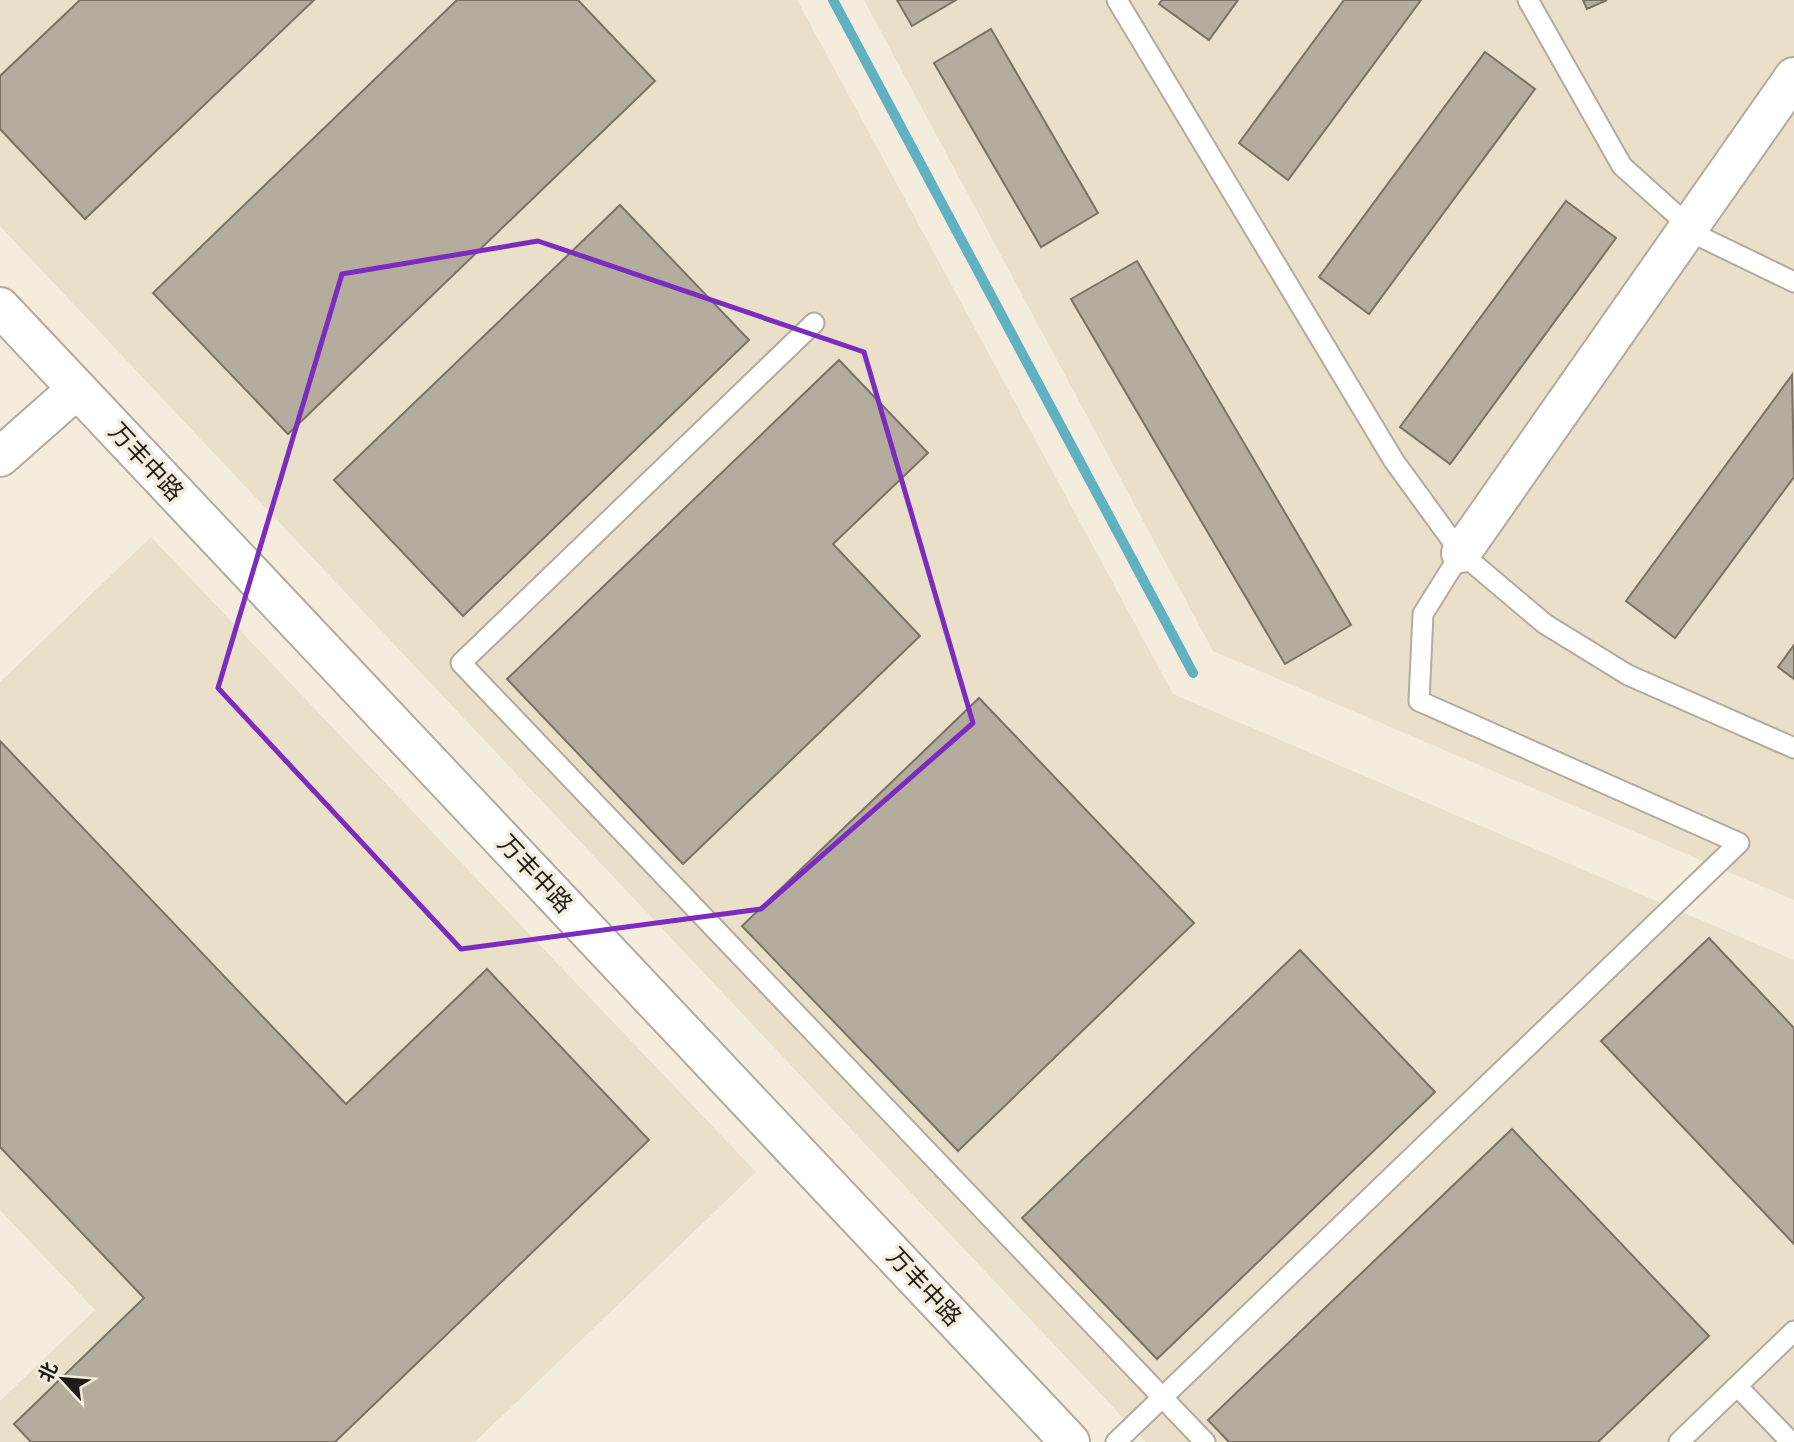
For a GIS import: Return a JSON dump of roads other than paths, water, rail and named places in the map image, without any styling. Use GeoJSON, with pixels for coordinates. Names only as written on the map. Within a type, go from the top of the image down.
{"type":"FeatureCollection","features":[{"type":"Feature","properties":{"kind":"street"},"geometry":{"type":"LineString","coordinates":[[1461,553],[1794,77]]}},
{"type":"Feature","properties":{"kind":"street","name":"万丰中路"},"geometry":{"type":"LineString","coordinates":[[0,307],[1070,1442]]}},
{"type":"Feature","properties":{"kind":"street"},"geometry":{"type":"LineString","coordinates":[[0,457],[77,389]]}},
{"type":"Feature","properties":{"kind":"lane"},"geometry":{"type":"LineString","coordinates":[[1117,0],[1394,461],[1461,553],[1545,624],[1628,675],[1794,748]]}},
{"type":"Feature","properties":{"kind":"lane"},"geometry":{"type":"LineString","coordinates":[[1528,0],[1622,166],[1701,237],[1794,282]]}},
{"type":"Feature","properties":{"kind":"lane"},"geometry":{"type":"LineString","coordinates":[[814,323],[461,663],[1205,1442]]}},
{"type":"Feature","properties":{"kind":"lane"},"geometry":{"type":"LineString","coordinates":[[1116,1442],[1739,842],[1419,701],[1423,614],[1461,553]]}},
{"type":"Feature","properties":{"kind":"lane"},"geometry":{"type":"LineString","coordinates":[[1679,1442],[1794,1331]]}},
{"type":"Feature","properties":{"kind":"lane"},"geometry":{"type":"LineString","coordinates":[[1737,1386],[1791,1442]]}},
{"type":"Feature","properties":{"kind":"waterway"},"geometry":{"type":"LineString","coordinates":[[833,0],[1193,673]]}}]}
